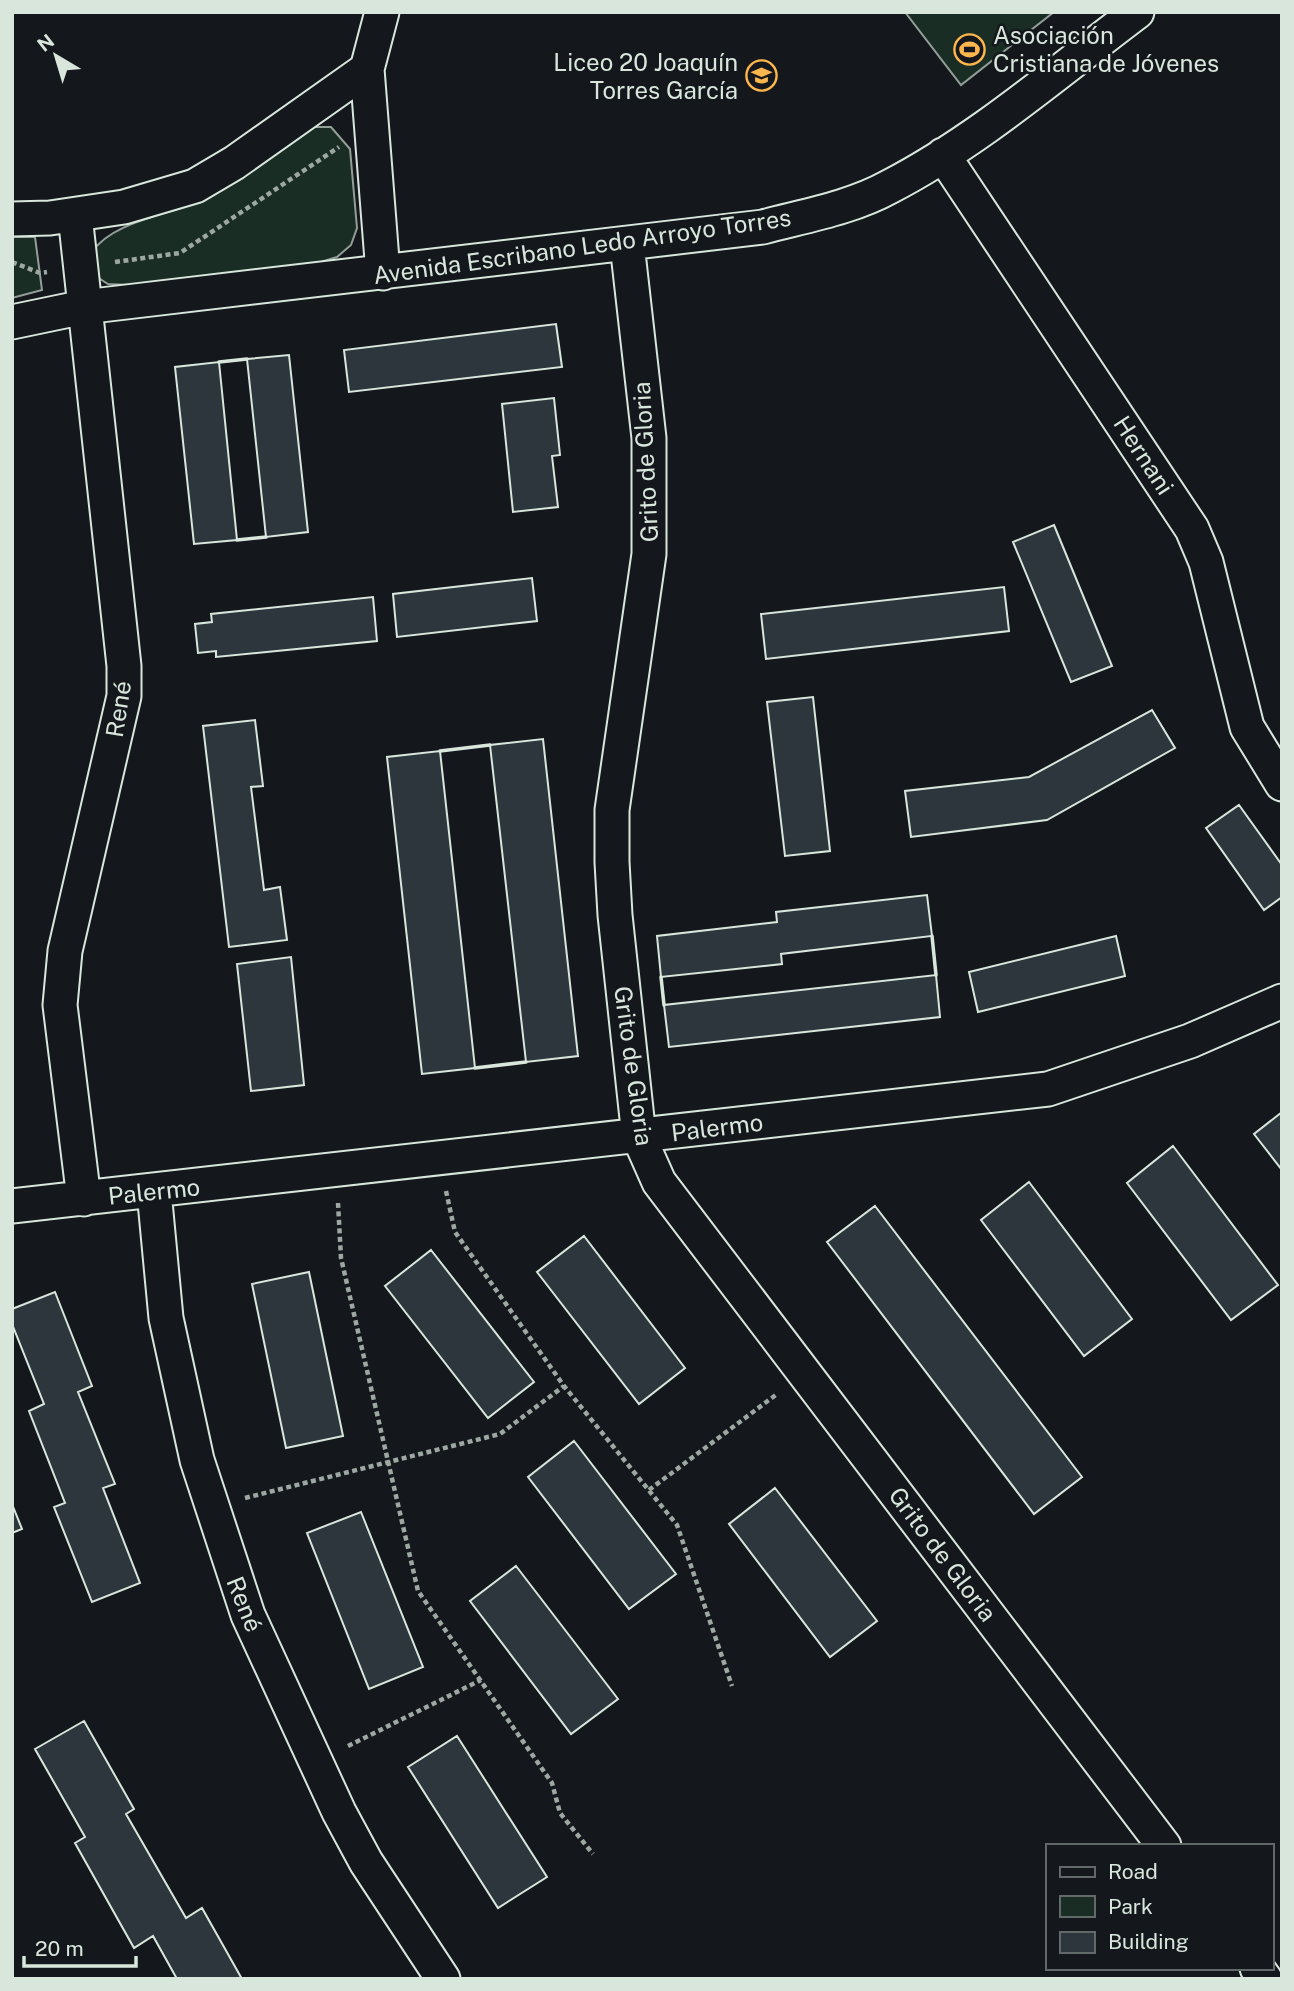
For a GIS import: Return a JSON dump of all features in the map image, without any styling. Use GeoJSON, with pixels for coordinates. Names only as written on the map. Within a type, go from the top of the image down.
{"type":"FeatureCollection","features":[{"type":"Feature","properties":{"kind":"street"},"geometry":{"type":"LineString","coordinates":[[382,12],[367,69],[383,273]]}},
{"type":"Feature","properties":{"kind":"street","name":"Avenida Escribano Ledo Arroyo Torres"},"geometry":{"type":"LineString","coordinates":[[12,322],[84,307],[763,227],[831,209],[888,188],[943,155],[1137,12]]}},
{"type":"Feature","properties":{"kind":"street"},"geometry":{"type":"LineString","coordinates":[[12,219],[75,215],[124,207],[195,186],[234,163],[367,69]]}},
{"type":"Feature","properties":{"kind":"street","name":"Hernani"},"geometry":{"type":"LineString","coordinates":[[943,155],[1192,528],[1206,562],[1247,727],[1282,784]]}},
{"type":"Feature","properties":{"kind":"street","name":"René"},"geometry":{"type":"LineString","coordinates":[[75,215],[124,666],[124,696],[65,951],[60,1005],[84,1199]]}},
{"type":"Feature","properties":{"kind":"street","name":"Grito de Gloria"},"geometry":{"type":"LineString","coordinates":[[627,244],[649,438],[649,554],[612,810],[612,862],[615,915],[639,1137],[659,1182],[1162,1844]]}},
{"type":"Feature","properties":{"kind":"street","name":"Palermo"},"geometry":{"type":"LineString","coordinates":[[12,1206],[1048,1089],[1190,1041],[1282,1001]]}},
{"type":"Feature","properties":{"kind":"street","name":"René"},"geometry":{"type":"LineString","coordinates":[[154,1191],[166,1318],[197,1460],[248,1615],[366,1862],[443,1979]]}},
{"type":"Feature","properties":{"kind":"path"},"geometry":{"type":"LineString","coordinates":[[80,267],[180,253],[371,125]]}},
{"type":"Feature","properties":{"kind":"path"},"geometry":{"type":"LineString","coordinates":[[438,1159],[455,1232],[564,1386],[677,1525],[732,1686]]}},
{"type":"Feature","properties":{"kind":"path"},"geometry":{"type":"LineString","coordinates":[[336,1171],[341,1258],[418,1591],[552,1783],[560,1813],[593,1854]]}},
{"type":"Feature","properties":{"kind":"path"},"geometry":{"type":"LineString","coordinates":[[649,1490],[805,1373]]}},
{"type":"Feature","properties":{"kind":"path"},"geometry":{"type":"LineString","coordinates":[[211,1506],[500,1434],[564,1386]]}},
{"type":"Feature","properties":{"kind":"path"},"geometry":{"type":"LineString","coordinates":[[316,1761],[481,1680]]}},
{"type":"Feature","properties":{"kind":"green space","name":"Asociación Cristiana de Jóvenes"},"geometry":{"type":"Polygon","coordinates":[[[905,12],[1054,12],[961,85],[905,12]]]}},
{"type":"Feature","properties":{"kind":"green space"},"geometry":{"type":"Polygon","coordinates":[[[314,127],[331,127],[350,149],[357,228],[351,245],[337,257],[311,265],[129,285],[108,284],[97,277],[92,252],[114,232],[206,198],[314,127]]]}},
{"type":"Feature","properties":{"kind":"green space"},"geometry":{"type":"Polygon","coordinates":[[[12,237],[35,237],[42,290],[12,298],[12,237]]]}},
{"type":"Feature","properties":{"kind":"building"},"geometry":{"type":"Polygon","coordinates":[[[556,324],[562,367],[349,392],[344,350],[556,324]]]}},
{"type":"Feature","properties":{"kind":"building"},"geometry":{"type":"Polygon","coordinates":[[[289,355],[308,532],[266,537],[247,359],[289,355]]]}},
{"type":"Feature","properties":{"kind":"building"},"geometry":{"type":"Polygon","coordinates":[[[219,362],[237,540],[194,544],[175,367],[219,362]]]}},
{"type":"Feature","properties":{"kind":"building"},"geometry":{"type":"Polygon","coordinates":[[[554,398],[560,455],[552,456],[558,507],[513,512],[502,404],[554,398]]]}},
{"type":"Feature","properties":{"kind":"building"},"geometry":{"type":"Polygon","coordinates":[[[1054,525],[1112,666],[1071,682],[1013,542],[1054,525]]]}},
{"type":"Feature","properties":{"kind":"building"},"geometry":{"type":"Polygon","coordinates":[[[532,578],[537,621],[397,637],[393,594],[532,578]]]}},
{"type":"Feature","properties":{"kind":"building"},"geometry":{"type":"Polygon","coordinates":[[[1004,587],[1009,631],[766,659],[761,614],[1004,587]]]}},
{"type":"Feature","properties":{"kind":"building"},"geometry":{"type":"Polygon","coordinates":[[[373,597],[377,641],[216,657],[216,651],[198,653],[195,624],[212,622],[211,614],[373,597]]]}},
{"type":"Feature","properties":{"kind":"building"},"geometry":{"type":"Polygon","coordinates":[[[813,697],[830,851],[785,856],[767,702],[813,697]]]}},
{"type":"Feature","properties":{"kind":"building"},"geometry":{"type":"Polygon","coordinates":[[[1152,710],[1175,748],[1047,820],[911,837],[905,791],[1029,777],[1152,710]]]}},
{"type":"Feature","properties":{"kind":"building"},"geometry":{"type":"Polygon","coordinates":[[[255,720],[263,786],[251,787],[264,890],[280,887],[287,940],[229,947],[203,726],[255,720]]]}},
{"type":"Feature","properties":{"kind":"building"},"geometry":{"type":"Polygon","coordinates":[[[543,739],[578,1056],[526,1062],[490,745],[543,739]]]}},
{"type":"Feature","properties":{"kind":"building"},"geometry":{"type":"Polygon","coordinates":[[[440,751],[475,1068],[422,1074],[387,757],[440,751]]]}},
{"type":"Feature","properties":{"kind":"building"},"geometry":{"type":"Polygon","coordinates":[[[1239,805],[1282,865],[1282,897],[1264,910],[1206,828],[1239,805]]]}},
{"type":"Feature","properties":{"kind":"building"},"geometry":{"type":"Polygon","coordinates":[[[927,895],[932,936],[781,954],[782,964],[661,977],[657,936],[777,922],[776,912],[927,895]]]}},
{"type":"Feature","properties":{"kind":"building"},"geometry":{"type":"Polygon","coordinates":[[[1116,936],[1125,976],[978,1012],[969,972],[1116,936]]]}},
{"type":"Feature","properties":{"kind":"building"},"geometry":{"type":"Polygon","coordinates":[[[291,957],[304,1085],[251,1091],[237,964],[291,957]]]}},
{"type":"Feature","properties":{"kind":"building"},"geometry":{"type":"Polygon","coordinates":[[[936,975],[940,1017],[669,1047],[664,1005],[936,975]]]}},
{"type":"Feature","properties":{"kind":"building"},"geometry":{"type":"Polygon","coordinates":[[[1282,1112],[1282,1170],[1254,1134],[1282,1112]]]}},
{"type":"Feature","properties":{"kind":"building"},"geometry":{"type":"Polygon","coordinates":[[[1173,1146],[1278,1285],[1231,1320],[1127,1183],[1173,1146]]]}},
{"type":"Feature","properties":{"kind":"building"},"geometry":{"type":"Polygon","coordinates":[[[1029,1182],[1132,1319],[1084,1356],[981,1220],[1029,1182]]]}},
{"type":"Feature","properties":{"kind":"building"},"geometry":{"type":"Polygon","coordinates":[[[875,1206],[1082,1477],[1034,1514],[827,1242],[875,1206]]]}},
{"type":"Feature","properties":{"kind":"building"},"geometry":{"type":"Polygon","coordinates":[[[584,1236],[685,1368],[639,1404],[537,1272],[584,1236]]]}},
{"type":"Feature","properties":{"kind":"building"},"geometry":{"type":"Polygon","coordinates":[[[431,1250],[534,1382],[488,1418],[385,1286],[431,1250]]]}},
{"type":"Feature","properties":{"kind":"building"},"geometry":{"type":"Polygon","coordinates":[[[309,1272],[343,1436],[286,1448],[252,1284],[309,1272]]]}},
{"type":"Feature","properties":{"kind":"building"},"geometry":{"type":"Polygon","coordinates":[[[55,1292],[92,1386],[78,1392],[115,1484],[103,1488],[140,1583],[92,1602],[54,1507],[65,1503],[29,1411],[44,1404],[12,1324],[12,1309],[55,1292]]]}},
{"type":"Feature","properties":{"kind":"building"},"geometry":{"type":"Polygon","coordinates":[[[574,1441],[676,1574],[629,1609],[528,1477],[574,1441]]]}},
{"type":"Feature","properties":{"kind":"building"},"geometry":{"type":"Polygon","coordinates":[[[775,1488],[877,1621],[830,1657],[729,1524],[775,1488]]]}},
{"type":"Feature","properties":{"kind":"building"},"geometry":{"type":"Polygon","coordinates":[[[12,1504],[22,1529],[12,1533],[12,1504]]]}},
{"type":"Feature","properties":{"kind":"building"},"geometry":{"type":"Polygon","coordinates":[[[361,1512],[423,1667],[369,1689],[307,1533],[361,1512]]]}},
{"type":"Feature","properties":{"kind":"building"},"geometry":{"type":"Polygon","coordinates":[[[516,1566],[618,1699],[571,1734],[470,1601],[516,1566]]]}},
{"type":"Feature","properties":{"kind":"building"},"geometry":{"type":"Polygon","coordinates":[[[84,1721],[134,1809],[126,1814],[186,1918],[202,1908],[242,1979],[177,1979],[153,1936],[134,1948],[75,1843],[85,1837],[35,1749],[84,1721]]]}},
{"type":"Feature","properties":{"kind":"building"},"geometry":{"type":"Polygon","coordinates":[[[457,1736],[547,1877],[498,1908],[408,1767],[457,1736]]]}},
{"type":"Feature","properties":{"kind":"wall"},"geometry":{"type":"LineString","coordinates":[[219,362],[247,359]]}},
{"type":"Feature","properties":{"kind":"wall"},"geometry":{"type":"LineString","coordinates":[[237,540],[266,537]]}},
{"type":"Feature","properties":{"kind":"wall"},"geometry":{"type":"LineString","coordinates":[[440,751],[490,745]]}},
{"type":"Feature","properties":{"kind":"wall"},"geometry":{"type":"LineString","coordinates":[[932,936],[936,975]]}},
{"type":"Feature","properties":{"kind":"wall"},"geometry":{"type":"LineString","coordinates":[[661,977],[664,1005]]}},
{"type":"Feature","properties":{"kind":"wall"},"geometry":{"type":"LineString","coordinates":[[475,1068],[526,1062]]}},
{"type":"Feature","properties":{"kind":"place","name":"Asociación Cristiana de Jóvenes"},"geometry":{"type":"Point","coordinates":[970,49]}},
{"type":"Feature","properties":{"kind":"place","name":"Liceo 20 Joaquín Torres García"},"geometry":{"type":"Point","coordinates":[761,76]}}]}
